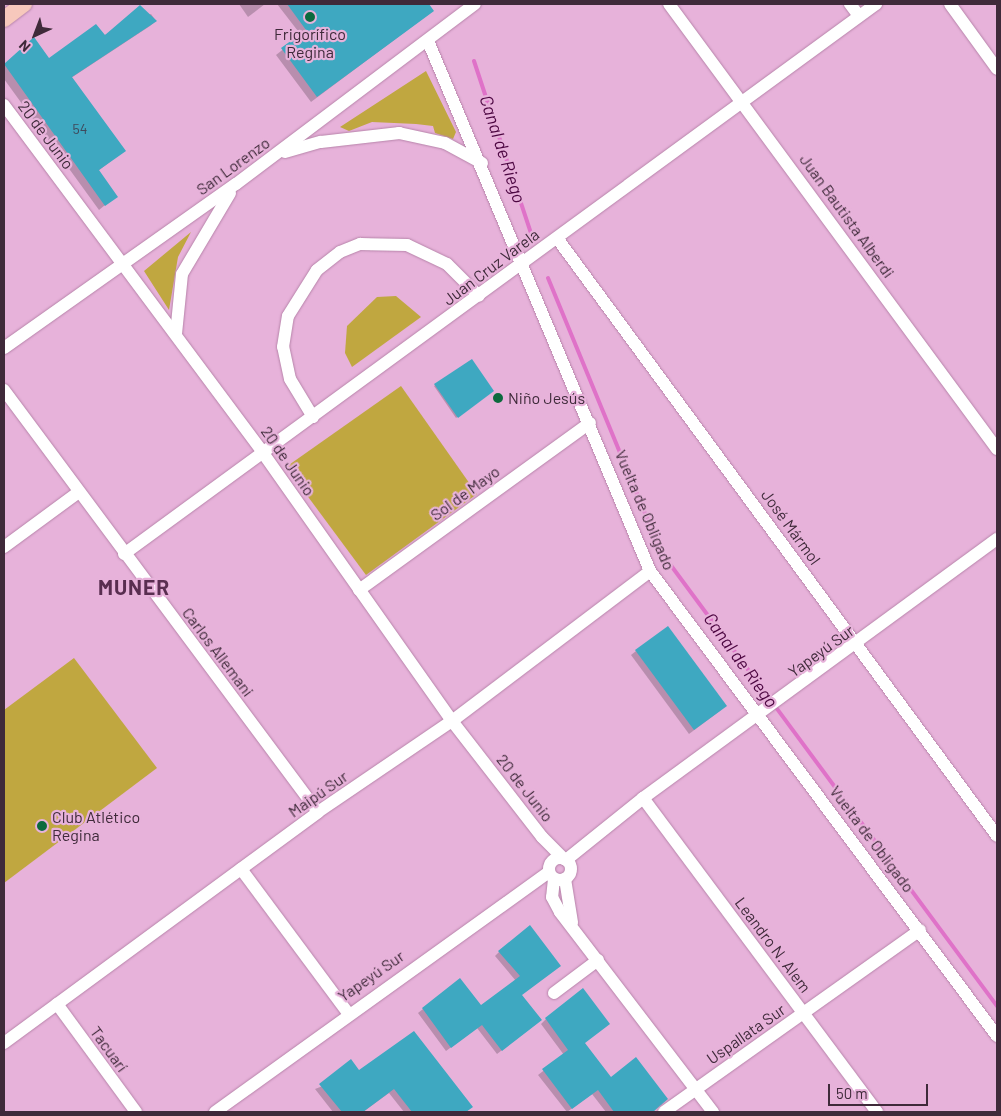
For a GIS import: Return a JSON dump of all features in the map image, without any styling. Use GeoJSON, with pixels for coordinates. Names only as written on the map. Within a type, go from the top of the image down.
{"type":"FeatureCollection","features":[{"type":"Feature","properties":{"kind":"main road"},"geometry":{"type":"LineString","coordinates":[[4,19],[24,4]]}},
{"type":"Feature","properties":{"kind":"street","name":"San Lorenzo"},"geometry":{"type":"LineString","coordinates":[[4,348],[236,184],[475,4]]}},
{"type":"Feature","properties":{"kind":"street","name":"Juan Bautista Alberdi"},"geometry":{"type":"LineString","coordinates":[[669,4],[997,448]]}},
{"type":"Feature","properties":{"kind":"street"},"geometry":{"type":"LineString","coordinates":[[850,4],[859,16]]}},
{"type":"Feature","properties":{"kind":"street","name":"Juan Cruz Varela"},"geometry":{"type":"LineString","coordinates":[[124,554],[744,103],[876,4]]}},
{"type":"Feature","properties":{"kind":"street"},"geometry":{"type":"LineString","coordinates":[[950,4],[997,68]]}},
{"type":"Feature","properties":{"kind":"street","name":"Vuelta de Obligado"},"geometry":{"type":"LineString","coordinates":[[428,40],[482,163],[650,571],[764,712],[997,1036]]}},
{"type":"Feature","properties":{"kind":"street","name":"20 de Junio"},"geometry":{"type":"LineString","coordinates":[[4,105],[263,453],[452,721],[542,837],[565,859]]}},
{"type":"Feature","properties":{"kind":"street"},"geometry":{"type":"LineString","coordinates":[[277,154],[321,142],[399,133],[445,143],[482,163]]}},
{"type":"Feature","properties":{"kind":"street"},"geometry":{"type":"LineString","coordinates":[[176,334],[182,274],[236,184]]}},
{"type":"Feature","properties":{"kind":"street","name":"José Mármol"},"geometry":{"type":"LineString","coordinates":[[557,238],[858,644],[997,836]]}},
{"type":"Feature","properties":{"kind":"street"},"geometry":{"type":"LineString","coordinates":[[313,417],[290,379],[283,347],[288,316],[317,270],[340,252],[360,244],[407,245],[447,264],[479,296]]}},
{"type":"Feature","properties":{"kind":"street","name":"Carlos Allemani"},"geometry":{"type":"LineString","coordinates":[[4,390],[124,554],[318,812]]}},
{"type":"Feature","properties":{"kind":"street","name":"Sol de Mayo"},"geometry":{"type":"LineString","coordinates":[[359,590],[590,423]]}},
{"type":"Feature","properties":{"kind":"street"},"geometry":{"type":"LineString","coordinates":[[4,547],[79,492]]}},
{"type":"Feature","properties":{"kind":"street","name":"Yapeyú Sur"},"geometry":{"type":"LineString","coordinates":[[215,1112],[348,1013],[555,874],[565,859],[643,798],[783,699],[997,539]]}},
{"type":"Feature","properties":{"kind":"street","name":"Maipú Sur"},"geometry":{"type":"LineString","coordinates":[[4,1043],[318,812],[452,721],[650,571]]}},
{"type":"Feature","properties":{"kind":"street","name":"Leandro N. Alem"},"geometry":{"type":"LineString","coordinates":[[643,798],[877,1112]]}},
{"type":"Feature","properties":{"kind":"street","name":"20 de Junio"},"geometry":{"type":"LineString","coordinates":[[542,837],[555,874],[556,905],[572,922],[598,960],[713,1112]]}},
{"type":"Feature","properties":{"kind":"street"},"geometry":{"type":"LineString","coordinates":[[555,874],[572,870],[565,859]]}},
{"type":"Feature","properties":{"kind":"street"},"geometry":{"type":"LineString","coordinates":[[241,869],[348,1013]]}},
{"type":"Feature","properties":{"kind":"street","name":"Uspallata Sur"},"geometry":{"type":"LineString","coordinates":[[664,1112],[920,930]]}},
{"type":"Feature","properties":{"kind":"street"},"geometry":{"type":"LineString","coordinates":[[554,993],[598,960]]}},
{"type":"Feature","properties":{"kind":"street","name":"Tacuarí"},"geometry":{"type":"LineString","coordinates":[[57,1004],[136,1112]]}},
{"type":"Feature","properties":{"kind":"shaded area"},"geometry":{"type":"Polygon","coordinates":[[[426,71],[456,132],[453,139],[435,133],[433,126],[416,124],[372,122],[349,131],[340,127],[426,71]]]}},
{"type":"Feature","properties":{"kind":"shaded area"},"geometry":{"type":"Polygon","coordinates":[[[191,232],[178,257],[169,310],[144,271],[191,232]]]}},
{"type":"Feature","properties":{"kind":"shaded area"},"geometry":{"type":"Polygon","coordinates":[[[396,296],[421,317],[352,367],[345,353],[347,326],[377,297],[396,296]]]}},
{"type":"Feature","properties":{"kind":"shaded area"},"geometry":{"type":"Polygon","coordinates":[[[401,386],[477,494],[366,575],[286,467],[401,386]]]}},
{"type":"Feature","properties":{"kind":"shaded area","name":"Club Atlético Regina"},"geometry":{"type":"Polygon","coordinates":[[[74,658],[157,768],[4,883],[4,710],[74,658]]]}},
{"type":"Feature","properties":{"kind":"building"},"geometry":{"type":"Polygon","coordinates":[[[287,4],[429,4],[434,11],[317,97],[281,48],[306,30],[287,4]]]}},
{"type":"Feature","properties":{"kind":"building"},"geometry":{"type":"Polygon","coordinates":[[[140,5],[157,21],[72,77],[126,151],[99,170],[118,197],[105,206],[4,64],[34,37],[49,58],[96,24],[105,35],[140,5]]]}},
{"type":"Feature","properties":{"kind":"building"},"geometry":{"type":"Polygon","coordinates":[[[472,359],[494,391],[458,418],[434,384],[472,359]]]}},
{"type":"Feature","properties":{"kind":"building"},"geometry":{"type":"Polygon","coordinates":[[[668,626],[727,706],[694,730],[635,650],[668,626]]]}},
{"type":"Feature","properties":{"kind":"building"},"geometry":{"type":"Polygon","coordinates":[[[530,925],[561,966],[522,995],[542,1020],[502,1051],[482,1025],[451,1048],[422,1008],[460,978],[481,1005],[520,976],[498,951],[530,925]]]}},
{"type":"Feature","properties":{"kind":"building"},"geometry":{"type":"Polygon","coordinates":[[[583,988],[610,1024],[585,1043],[611,1077],[636,1057],[668,1099],[653,1112],[614,1112],[598,1090],[572,1109],[542,1069],[568,1050],[545,1018],[583,988]]]}},
{"type":"Feature","properties":{"kind":"building"},"geometry":{"type":"Polygon","coordinates":[[[414,1031],[473,1107],[466,1112],[412,1112],[394,1089],[363,1112],[342,1112],[319,1084],[351,1059],[359,1070],[414,1031]]]}},
{"type":"Feature","properties":{"kind":"waterway","name":"Canal de Riego"},"geometry":{"type":"LineString","coordinates":[[474,61],[532,236]]}},
{"type":"Feature","properties":{"kind":"waterway","name":"Canal de Riego"},"geometry":{"type":"LineString","coordinates":[[548,278],[661,552],[997,1006]]}},
{"type":"Feature","properties":{"kind":"place","name":"Frigorífico Regina"},"geometry":{"type":"Point","coordinates":[310,17]}},
{"type":"Feature","properties":{"kind":"place","name":"Niño Jesús"},"geometry":{"type":"Point","coordinates":[498,398]}},
{"type":"Feature","properties":{"kind":"place","name":"Club Atlético Regina"},"geometry":{"type":"Point","coordinates":[42,826]}},
{"type":"Feature","properties":{"kind":"district","name":"MUNER"},"geometry":{"type":"Point","coordinates":[134,587]}}]}
